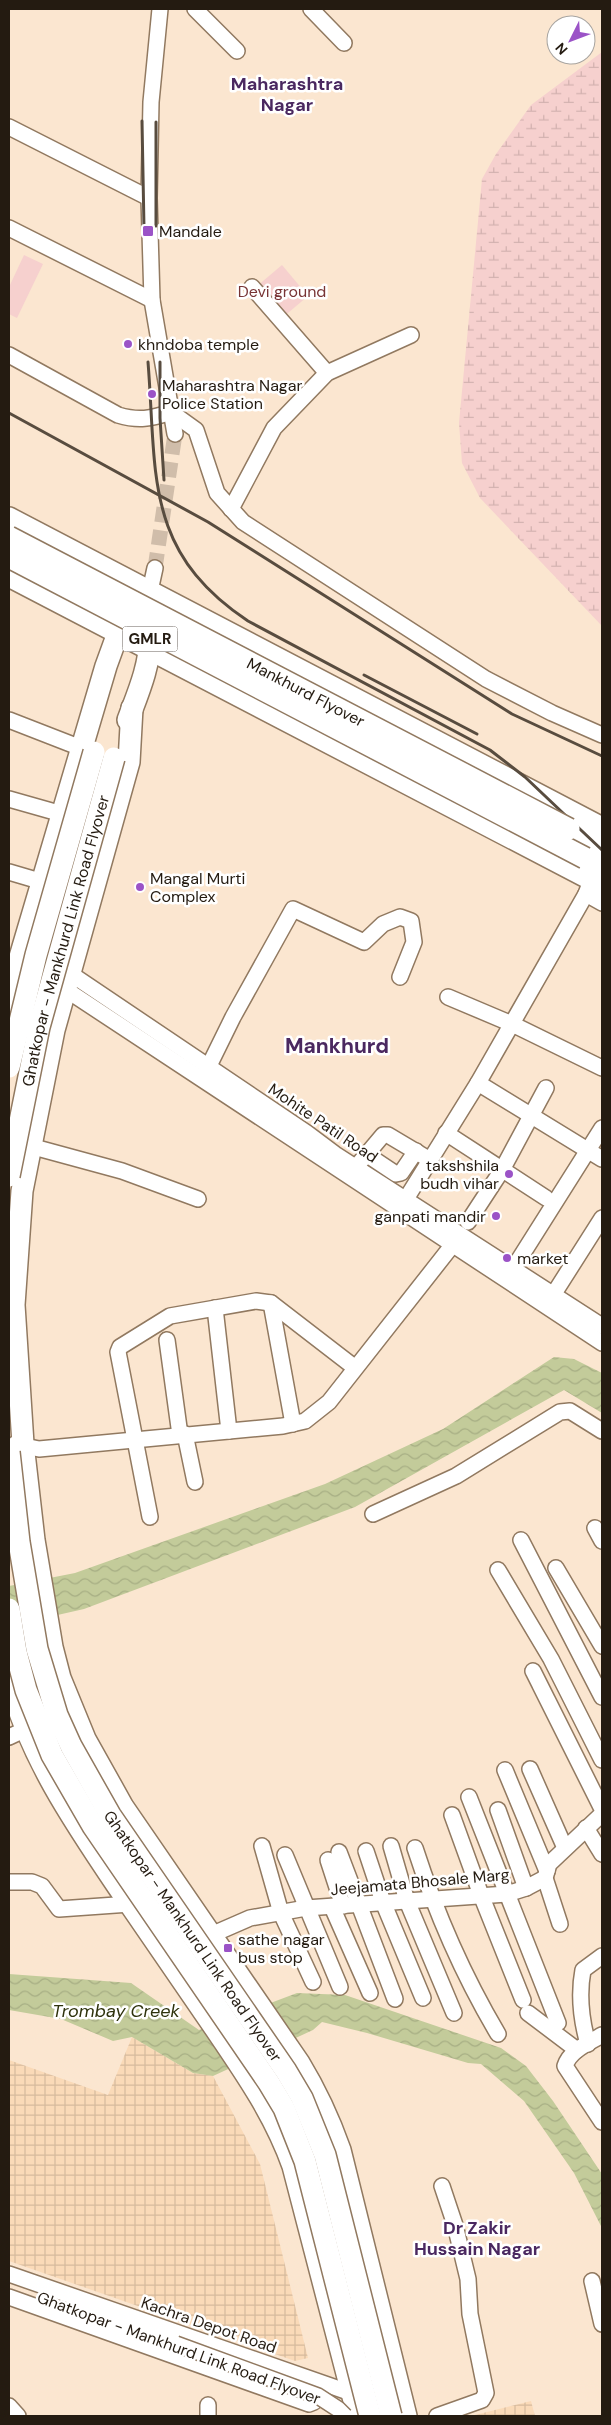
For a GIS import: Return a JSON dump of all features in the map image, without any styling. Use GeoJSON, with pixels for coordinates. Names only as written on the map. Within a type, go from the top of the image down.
{"type":"FeatureCollection","features":[{"type":"Feature","properties":{"kind":"highway"},"geometry":{"type":"LineString","coordinates":[[9,518],[602,828]]}},
{"type":"Feature","properties":{"kind":"highway","name":"Mankhurd Flyover"},"geometry":{"type":"LineString","coordinates":[[9,537],[569,829],[593,872]]}},
{"type":"Feature","properties":{"kind":"highway","name":"Mankhurd Flyover"},"geometry":{"type":"LineString","coordinates":[[9,557],[593,872]]}},
{"type":"Feature","properties":{"kind":"highway"},"geometry":{"type":"LineString","coordinates":[[9,576],[184,668],[593,872]]}},
{"type":"Feature","properties":{"kind":"highway","name":"GMLR"},"geometry":{"type":"LineString","coordinates":[[118,633],[150,591]]}},
{"type":"Feature","properties":{"kind":"highway","name":"GMLR"},"geometry":{"type":"LineString","coordinates":[[132,708],[141,685],[150,650],[150,591]]}},
{"type":"Feature","properties":{"kind":"highway","name":"Ghatkopar - Mankhurd Link Road Flyover"},"geometry":{"type":"LineString","coordinates":[[9,1068],[98,698],[118,633]]}},
{"type":"Feature","properties":{"kind":"highway"},"geometry":{"type":"LineString","coordinates":[[141,685],[166,672],[184,668]]}},
{"type":"Feature","properties":{"kind":"highway"},"geometry":{"type":"LineString","coordinates":[[132,708],[129,762],[54,1030],[30,1146],[20,1209],[14,1305],[13,1447],[34,1540],[52,1647],[71,1709],[85,1739],[123,1807],[299,2063],[316,2091],[340,2150],[406,2416]]}},
{"type":"Feature","properties":{"kind":"highway","name":"Ghatkopar - Mankhurd Link Road Flyover"},"geometry":{"type":"LineString","coordinates":[[9,1176],[39,1027],[114,758],[132,708]]}},
{"type":"Feature","properties":{"kind":"highway"},"geometry":{"type":"LineString","coordinates":[[9,1007],[19,963],[62,814],[87,750]]}},
{"type":"Feature","properties":{"kind":"highway","name":"Ghatkopar - Mankhurd Link Road Flyover"},"geometry":{"type":"LineString","coordinates":[[13,1447],[19,1542],[37,1649],[57,1715],[71,1746],[110,1815],[286,2071],[302,2098],[325,2155],[391,2416]]}},
{"type":"Feature","properties":{"kind":"highway","name":"Ghatkopar - Mankhurd Link Road Flyover"},"geometry":{"type":"LineString","coordinates":[[9,1609],[16,1652],[26,1690],[38,1724],[56,1762],[92,1826],[269,2083],[295,2133],[305,2161],[370,2416]]}},
{"type":"Feature","properties":{"kind":"highway"},"geometry":{"type":"LineString","coordinates":[[9,1677],[17,1733],[40,1761],[82,1834],[245,2072],[275,2122],[293,2166],[358,2416]]}},
{"type":"Feature","properties":{"kind":"highway"},"geometry":{"type":"LineString","coordinates":[[82,1834],[123,1807]]}},
{"type":"Feature","properties":{"kind":"street"},"geometry":{"type":"LineString","coordinates":[[160,9],[151,102],[149,198],[152,300],[176,434]]}},
{"type":"Feature","properties":{"kind":"street"},"geometry":{"type":"LineString","coordinates":[[195,9],[237,51]]}},
{"type":"Feature","properties":{"kind":"street"},"geometry":{"type":"LineString","coordinates":[[310,9],[344,43]]}},
{"type":"Feature","properties":{"kind":"street"},"geometry":{"type":"LineString","coordinates":[[9,127],[149,198]]}},
{"type":"Feature","properties":{"kind":"street"},"geometry":{"type":"LineString","coordinates":[[9,228],[152,300]]}},
{"type":"Feature","properties":{"kind":"street"},"geometry":{"type":"LineString","coordinates":[[252,287],[327,373]]}},
{"type":"Feature","properties":{"kind":"street"},"geometry":{"type":"LineString","coordinates":[[231,509],[274,428],[327,373],[411,335]]}},
{"type":"Feature","properties":{"kind":"street"},"geometry":{"type":"LineString","coordinates":[[9,355],[118,415],[133,420],[147,420],[171,412]]}},
{"type":"Feature","properties":{"kind":"street"},"geometry":{"type":"LineString","coordinates":[[171,412],[196,430],[217,493],[243,522],[486,679],[602,735]]}},
{"type":"Feature","properties":{"kind":"street"},"geometry":{"type":"LineString","coordinates":[[150,591],[155,568]]}},
{"type":"Feature","properties":{"kind":"street"},"geometry":{"type":"LineString","coordinates":[[9,720],[87,750]]}},
{"type":"Feature","properties":{"kind":"street"},"geometry":{"type":"LineString","coordinates":[[9,799],[62,814]]}},
{"type":"Feature","properties":{"kind":"street"},"geometry":{"type":"LineString","coordinates":[[9,872],[43,882]]}},
{"type":"Feature","properties":{"kind":"street"},"geometry":{"type":"LineString","coordinates":[[593,872],[602,903]]}},
{"type":"Feature","properties":{"kind":"street"},"geometry":{"type":"LineString","coordinates":[[339,1163],[403,1204],[512,1024],[593,872]]}},
{"type":"Feature","properties":{"kind":"street"},"geometry":{"type":"LineString","coordinates":[[206,1073],[233,1017],[293,909],[364,942],[383,924],[400,917],[411,921],[414,942],[400,977]]}},
{"type":"Feature","properties":{"kind":"street","name":"Mohite Patil Road"},"geometry":{"type":"LineString","coordinates":[[19,963],[68,981],[260,1109],[307,1132],[339,1163],[356,1168],[403,1204],[460,1234],[514,1269],[550,1300],[602,1326]]}},
{"type":"Feature","properties":{"kind":"street"},"geometry":{"type":"LineString","coordinates":[[448,997],[512,1024],[602,1068]]}},
{"type":"Feature","properties":{"kind":"street"},"geometry":{"type":"LineString","coordinates":[[478,1082],[602,1159]]}},
{"type":"Feature","properties":{"kind":"street"},"geometry":{"type":"LineString","coordinates":[[13,1447],[39,1449],[135,1438],[229,1431],[305,1421],[329,1402],[354,1367],[460,1234],[502,1170],[546,1088]]}},
{"type":"Feature","properties":{"kind":"street"},"geometry":{"type":"LineString","coordinates":[[514,1269],[602,1128]]}},
{"type":"Feature","properties":{"kind":"street"},"geometry":{"type":"LineString","coordinates":[[446,1133],[546,1198]]}},
{"type":"Feature","properties":{"kind":"street"},"geometry":{"type":"LineString","coordinates":[[356,1168],[383,1135],[388,1135],[430,1160]]}},
{"type":"Feature","properties":{"kind":"street"},"geometry":{"type":"LineString","coordinates":[[30,1146],[122,1171],[198,1199]]}},
{"type":"Feature","properties":{"kind":"street"},"geometry":{"type":"LineString","coordinates":[[366,1154],[396,1174],[401,1173],[416,1152]]}},
{"type":"Feature","properties":{"kind":"street"},"geometry":{"type":"LineString","coordinates":[[550,1300],[602,1218]]}},
{"type":"Feature","properties":{"kind":"street"},"geometry":{"type":"LineString","coordinates":[[460,1234],[550,1300],[602,1343]]}},
{"type":"Feature","properties":{"kind":"street"},"geometry":{"type":"LineString","coordinates":[[150,1516],[118,1352],[120,1347],[170,1316],[256,1301],[271,1303],[354,1367]]}},
{"type":"Feature","properties":{"kind":"street"},"geometry":{"type":"LineString","coordinates":[[271,1303],[293,1424]]}},
{"type":"Feature","properties":{"kind":"street"},"geometry":{"type":"LineString","coordinates":[[216,1308],[229,1431]]}},
{"type":"Feature","properties":{"kind":"street"},"geometry":{"type":"LineString","coordinates":[[167,1340],[182,1435],[195,1482]]}},
{"type":"Feature","properties":{"kind":"street"},"geometry":{"type":"LineString","coordinates":[[373,1514],[456,1476],[560,1412],[570,1411],[602,1431]]}},
{"type":"Feature","properties":{"kind":"street"},"geometry":{"type":"LineString","coordinates":[[595,1528],[602,1542]]}},
{"type":"Feature","properties":{"kind":"street"},"geometry":{"type":"LineString","coordinates":[[521,1540],[602,1697]]}},
{"type":"Feature","properties":{"kind":"street"},"geometry":{"type":"LineString","coordinates":[[556,1568],[602,1646]]}},
{"type":"Feature","properties":{"kind":"street"},"geometry":{"type":"LineString","coordinates":[[498,1570],[551,1659],[602,1760]]}},
{"type":"Feature","properties":{"kind":"street"},"geometry":{"type":"LineString","coordinates":[[533,1670],[602,1809]]}},
{"type":"Feature","properties":{"kind":"street"},"geometry":{"type":"LineString","coordinates":[[530,1769],[564,1848]]}},
{"type":"Feature","properties":{"kind":"street"},"geometry":{"type":"LineString","coordinates":[[505,1770],[546,1874],[560,1924]]}},
{"type":"Feature","properties":{"kind":"street"},"geometry":{"type":"LineString","coordinates":[[469,1797],[558,2023]]}},
{"type":"Feature","properties":{"kind":"street"},"geometry":{"type":"LineString","coordinates":[[498,1810],[526,1888]]}},
{"type":"Feature","properties":{"kind":"street","name":"Jeejamata Bhosale Marg"},"geometry":{"type":"LineString","coordinates":[[211,1935],[250,1918],[306,1908],[506,1894],[526,1888],[546,1874],[549,1864],[564,1848],[593,1830],[602,1814]]}},
{"type":"Feature","properties":{"kind":"street"},"geometry":{"type":"LineString","coordinates":[[452,1815],[481,1895],[526,2006],[594,2042]]}},
{"type":"Feature","properties":{"kind":"street"},"geometry":{"type":"LineString","coordinates":[[593,1830],[602,1854]]}},
{"type":"Feature","properties":{"kind":"street"},"geometry":{"type":"LineString","coordinates":[[262,1846],[281,1913],[313,1982]]}},
{"type":"Feature","properties":{"kind":"street"},"geometry":{"type":"LineString","coordinates":[[391,1846],[407,1901],[454,2013]]}},
{"type":"Feature","properties":{"kind":"street"},"geometry":{"type":"LineString","coordinates":[[415,1848],[432,1899],[473,1991],[498,2034]]}},
{"type":"Feature","properties":{"kind":"street"},"geometry":{"type":"LineString","coordinates":[[366,1852],[423,1998]]}},
{"type":"Feature","properties":{"kind":"street"},"geometry":{"type":"LineString","coordinates":[[285,1855],[340,1988]]}},
{"type":"Feature","properties":{"kind":"street"},"geometry":{"type":"LineString","coordinates":[[333,1856],[344,1906],[370,1993]]}},
{"type":"Feature","properties":{"kind":"street"},"geometry":{"type":"LineString","coordinates":[[9,1882],[32,1882],[42,1886],[59,1909],[130,1904]]}},
{"type":"Feature","properties":{"kind":"street"},"geometry":{"type":"LineString","coordinates":[[344,1906],[395,1999]]}},
{"type":"Feature","properties":{"kind":"street"},"geometry":{"type":"LineString","coordinates":[[594,2042],[580,2016],[580,1984],[583,1970],[602,1956]]}},
{"type":"Feature","properties":{"kind":"street"},"geometry":{"type":"LineString","coordinates":[[594,2042],[567,2060],[565,2066],[602,2122]]}},
{"type":"Feature","properties":{"kind":"street"},"geometry":{"type":"LineString","coordinates":[[437,2416],[482,2400],[486,2393],[470,2314],[468,2279],[455,2225],[442,2186]]}},
{"type":"Feature","properties":{"kind":"street","name":"Kachra Depot Road"},"geometry":{"type":"LineString","coordinates":[[9,2274],[351,2393]]}},
{"type":"Feature","properties":{"kind":"street"},"geometry":{"type":"LineString","coordinates":[[592,2282],[602,2324]]}},
{"type":"Feature","properties":{"kind":"street","name":"Ghatkopar - Mankhurd Link Road Flyover"},"geometry":{"type":"LineString","coordinates":[[9,2286],[311,2393],[338,2409],[345,2416]]}},
{"type":"Feature","properties":{"kind":"street"},"geometry":{"type":"LineString","coordinates":[[9,2297],[309,2404],[314,2402],[323,2383]]}},
{"type":"Feature","properties":{"kind":"street"},"geometry":{"type":"LineString","coordinates":[[351,2393],[399,2382]]}},
{"type":"Feature","properties":{"kind":"street"},"geometry":{"type":"LineString","coordinates":[[9,2406],[18,2416]]}},
{"type":"Feature","properties":{"kind":"shaded area"},"geometry":{"type":"Polygon","coordinates":[[[132,2037],[193,2073],[213,2076],[260,2164],[308,2358],[295,2361],[9,2261],[9,2060],[108,2095],[132,2037]]]}},
{"type":"Feature","properties":{"kind":"shaded area"},"geometry":{"type":"Polygon","coordinates":[[[531,2401],[535,2416],[471,2416],[531,2401]]]}},
{"type":"Feature","properties":{"kind":"green space"},"geometry":{"type":"Polygon","coordinates":[[[602,52],[602,626],[480,498],[462,463],[459,423],[482,179],[496,154],[531,105],[585,65],[596,65],[596,56],[602,52]]]}},
{"type":"Feature","properties":{"kind":"green space"},"geometry":{"type":"Polygon","coordinates":[[[24,255],[43,264],[17,318],[9,314],[9,287],[24,255]]]}},
{"type":"Feature","properties":{"kind":"green space","name":"Devi ground"},"geometry":{"type":"Polygon","coordinates":[[[282,265],[308,296],[282,318],[256,287],[282,265]]]}},
{"type":"Feature","properties":{"kind":"water"},"geometry":{"type":"Polygon","coordinates":[[[554,1357],[574,1359],[602,1373],[602,1413],[564,1390],[355,1507],[84,1609],[9,1626],[9,1586],[75,1573],[325,1484],[443,1429],[554,1357]]]}},
{"type":"Feature","properties":{"kind":"water","name":"Trombay Creek"},"geometry":{"type":"Polygon","coordinates":[[[9,1974],[131,1983],[199,2030],[297,1993],[345,1995],[501,2048],[526,2066],[553,2101],[602,2174],[602,2228],[574,2173],[524,2101],[481,2064],[468,2063],[367,2033],[322,2022],[313,2030],[213,2076],[193,2073],[132,2037],[113,2041],[61,2019],[9,2010],[9,1974]]]}},
{"type":"Feature","properties":{"kind":"tunnel"},"geometry":{"type":"LineString","coordinates":[[155,568],[175,434]]}},
{"type":"Feature","properties":{"kind":"railway"},"geometry":{"type":"LineString","coordinates":[[142,121],[144,228]]}},
{"type":"Feature","properties":{"kind":"railway"},"geometry":{"type":"LineString","coordinates":[[156,122],[156,226]]}},
{"type":"Feature","properties":{"kind":"railway"},"geometry":{"type":"LineString","coordinates":[[148,362],[156,474],[162,507],[173,538],[189,567],[214,594],[248,621],[490,750],[525,777],[602,850]]}},
{"type":"Feature","properties":{"kind":"railway"},"geometry":{"type":"LineString","coordinates":[[160,362],[160,418],[164,480]]}},
{"type":"Feature","properties":{"kind":"railway"},"geometry":{"type":"LineString","coordinates":[[9,413],[208,522],[512,714],[602,756]]}},
{"type":"Feature","properties":{"kind":"railway"},"geometry":{"type":"LineString","coordinates":[[364,675],[477,734]]}},
{"type":"Feature","properties":{"kind":"place","name":"Mandale"},"geometry":{"type":"Point","coordinates":[148,231]}},
{"type":"Feature","properties":{"kind":"place","name":"khndoba temple"},"geometry":{"type":"Point","coordinates":[128,344]}},
{"type":"Feature","properties":{"kind":"place","name":"Maharashtra Nagar Police Station"},"geometry":{"type":"Point","coordinates":[152,394]}},
{"type":"Feature","properties":{"kind":"place","name":"Mangal Murti Complex"},"geometry":{"type":"Point","coordinates":[140,887]}},
{"type":"Feature","properties":{"kind":"place","name":"takshshila budh vihar"},"geometry":{"type":"Point","coordinates":[509,1174]}},
{"type":"Feature","properties":{"kind":"place","name":"ganpati mandir"},"geometry":{"type":"Point","coordinates":[496,1216]}},
{"type":"Feature","properties":{"kind":"place","name":"market"},"geometry":{"type":"Point","coordinates":[507,1258]}},
{"type":"Feature","properties":{"kind":"place","name":"sathe nagar bus stop"},"geometry":{"type":"Point","coordinates":[228,1948]}},
{"type":"Feature","properties":{"kind":"district","name":"Maharashtra Nagar"},"geometry":{"type":"Point","coordinates":[287,94]}},
{"type":"Feature","properties":{"kind":"district","name":"Mankhurd"},"geometry":{"type":"Point","coordinates":[337,1046]}},
{"type":"Feature","properties":{"kind":"district","name":"Dr Zakir Hussain Nagar"},"geometry":{"type":"Point","coordinates":[477,2238]}}]}
